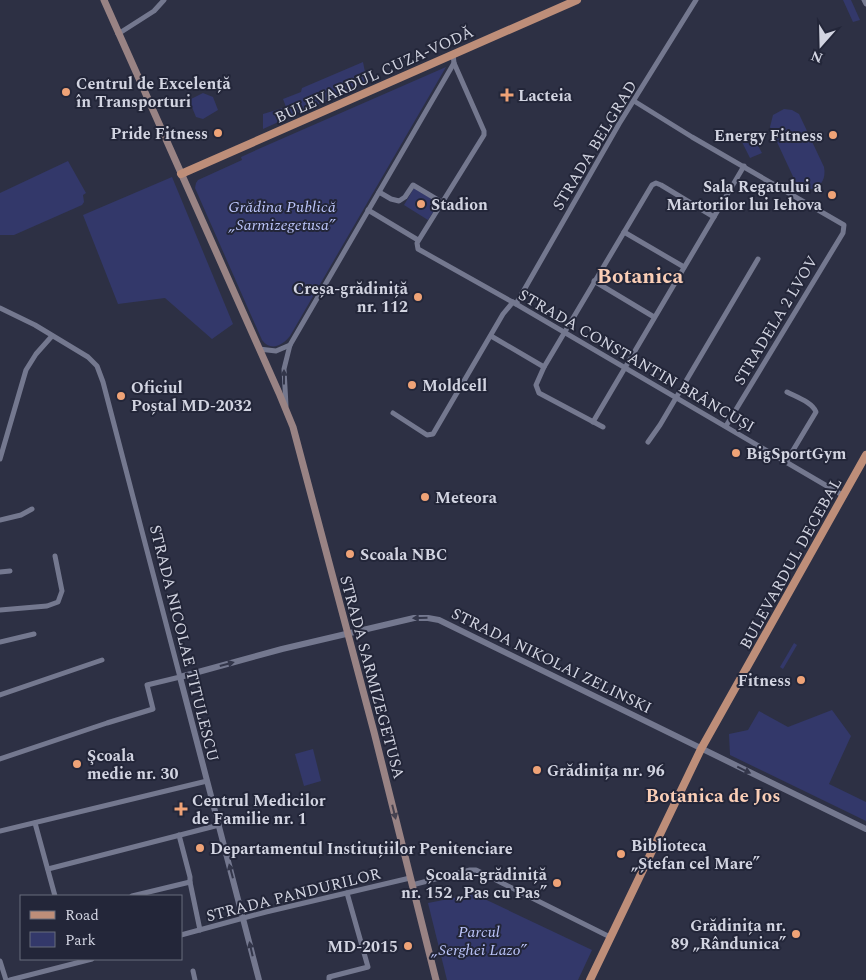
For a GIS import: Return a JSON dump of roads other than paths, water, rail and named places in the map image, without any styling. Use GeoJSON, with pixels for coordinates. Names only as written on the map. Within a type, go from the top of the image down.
{"type":"FeatureCollection","features":[{"type":"Feature","properties":{"kind":"main road","name":"STRADA SARMIZEGETUSA"},"geometry":{"type":"LineString","coordinates":[[104,0],[293,427],[436,980]]}},
{"type":"Feature","properties":{"kind":"main road","name":"BULEVARDUL CUZA-VODĂ"},"geometry":{"type":"LineString","coordinates":[[182,174],[577,0]]}},
{"type":"Feature","properties":{"kind":"main road","name":"BULEVARDUL DECEBAL"},"geometry":{"type":"LineString","coordinates":[[590,980],[701,749],[866,455]]}},
{"type":"Feature","properties":{"kind":"street"},"geometry":{"type":"LineString","coordinates":[[118,34],[154,11],[164,0]]}},
{"type":"Feature","properties":{"kind":"street","name":"STRADA BELGRAD"},"geometry":{"type":"LineString","coordinates":[[393,413],[427,434],[432,435],[503,314],[515,303],[696,0]]}},
{"type":"Feature","properties":{"kind":"street"},"geometry":{"type":"LineString","coordinates":[[864,0],[866,4]]}},
{"type":"Feature","properties":{"kind":"street"},"geometry":{"type":"LineString","coordinates":[[368,210],[418,240],[484,135],[484,131],[454,63],[453,54]]}},
{"type":"Feature","properties":{"kind":"street"},"geometry":{"type":"LineString","coordinates":[[287,411],[284,370],[290,345],[454,63]]}},
{"type":"Feature","properties":{"kind":"street"},"geometry":{"type":"LineString","coordinates":[[593,422],[744,166],[634,101]]}},
{"type":"Feature","properties":{"kind":"street","name":"STRADELA 2 LVOV"},"geometry":{"type":"LineString","coordinates":[[726,426],[844,228],[841,222],[744,166]]}},
{"type":"Feature","properties":{"kind":"street"},"geometry":{"type":"LineString","coordinates":[[603,428],[539,393],[537,381],[544,367],[650,188],[656,183],[714,217]]}},
{"type":"Feature","properties":{"kind":"street"},"geometry":{"type":"LineString","coordinates":[[379,192],[399,201],[405,197],[413,185],[443,203]]}},
{"type":"Feature","properties":{"kind":"street"},"geometry":{"type":"LineString","coordinates":[[624,232],[684,267]]}},
{"type":"Feature","properties":{"kind":"street","name":"STRADA CONSTANTIN BRÂNCUȘI"},"geometry":{"type":"LineString","coordinates":[[418,240],[417,247],[420,251],[566,332],[844,496]]}},
{"type":"Feature","properties":{"kind":"street"},"geometry":{"type":"LineString","coordinates":[[648,442],[758,259]]}},
{"type":"Feature","properties":{"kind":"street"},"geometry":{"type":"LineString","coordinates":[[594,281],[654,317]]}},
{"type":"Feature","properties":{"kind":"street","name":"STRADA NICOLAE TITULESCU"},"geometry":{"type":"LineString","coordinates":[[0,308],[91,360],[97,366],[102,377],[259,980]]}},
{"type":"Feature","properties":{"kind":"street"},"geometry":{"type":"LineString","coordinates":[[0,460],[26,370],[36,354],[52,336]]}},
{"type":"Feature","properties":{"kind":"street"},"geometry":{"type":"LineString","coordinates":[[491,336],[544,367]]}},
{"type":"Feature","properties":{"kind":"street"},"geometry":{"type":"LineString","coordinates":[[260,349],[276,351],[290,345]]}},
{"type":"Feature","properties":{"kind":"street"},"geometry":{"type":"LineString","coordinates":[[786,462],[816,412],[810,405],[787,392]]}},
{"type":"Feature","properties":{"kind":"street"},"geometry":{"type":"LineString","coordinates":[[0,520],[21,515],[32,509]]}},
{"type":"Feature","properties":{"kind":"street"},"geometry":{"type":"LineString","coordinates":[[0,610],[38,607],[58,602],[62,591],[55,556]]}},
{"type":"Feature","properties":{"kind":"street"},"geometry":{"type":"LineString","coordinates":[[0,572],[10,571]]}},
{"type":"Feature","properties":{"kind":"street","name":"STRADA NIKOLAI ZELINSKI"},"geometry":{"type":"LineString","coordinates":[[180,677],[282,649],[414,618],[439,620],[866,829]]}},
{"type":"Feature","properties":{"kind":"street"},"geometry":{"type":"LineString","coordinates":[[0,642],[34,634]]}},
{"type":"Feature","properties":{"kind":"street"},"geometry":{"type":"LineString","coordinates":[[0,695],[102,660]]}},
{"type":"Feature","properties":{"kind":"street"},"geometry":{"type":"LineString","coordinates":[[0,759],[153,709],[147,685],[180,677]]}},
{"type":"Feature","properties":{"kind":"street"},"geometry":{"type":"LineString","coordinates":[[0,831],[207,781]]}},
{"type":"Feature","properties":{"kind":"street"},"geometry":{"type":"LineString","coordinates":[[35,823],[55,895]]}},
{"type":"Feature","properties":{"kind":"street"},"geometry":{"type":"LineString","coordinates":[[48,869],[219,825]]}},
{"type":"Feature","properties":{"kind":"street"},"geometry":{"type":"LineString","coordinates":[[179,835],[190,877],[200,930]]}},
{"type":"Feature","properties":{"kind":"street","name":"STRADA PANDURILOR"},"geometry":{"type":"LineString","coordinates":[[182,935],[347,893],[476,870],[610,937]]}},
{"type":"Feature","properties":{"kind":"street"},"geometry":{"type":"LineString","coordinates":[[136,895],[190,882]]}},
{"type":"Feature","properties":{"kind":"street"},"geometry":{"type":"LineString","coordinates":[[329,980],[328,977],[368,967],[347,893]]}},
{"type":"Feature","properties":{"kind":"street"},"geometry":{"type":"LineString","coordinates":[[0,961],[8,980],[70,962],[85,960]]}},
{"type":"Feature","properties":{"kind":"street"},"geometry":{"type":"LineString","coordinates":[[193,971],[195,980]]}},
{"type":"Feature","properties":{"kind":"place","name":"Centrul de Excelență în Transporturi"},"geometry":{"type":"Point","coordinates":[66,92]}},
{"type":"Feature","properties":{"kind":"place","name":"Lacteia"},"geometry":{"type":"Point","coordinates":[507,95]}},
{"type":"Feature","properties":{"kind":"place","name":"Pride Fitness"},"geometry":{"type":"Point","coordinates":[218,133]}},
{"type":"Feature","properties":{"kind":"place","name":"Energy Fitness"},"geometry":{"type":"Point","coordinates":[833,135]}},
{"type":"Feature","properties":{"kind":"place","name":"Sala Regatului a Martorilor lui Iehova"},"geometry":{"type":"Point","coordinates":[832,195]}},
{"type":"Feature","properties":{"kind":"place","name":"Stadion"},"geometry":{"type":"Point","coordinates":[421,204]}},
{"type":"Feature","properties":{"kind":"place","name":"Creșa-grădiniță nr. 112"},"geometry":{"type":"Point","coordinates":[418,297]}},
{"type":"Feature","properties":{"kind":"place","name":"Moldcell"},"geometry":{"type":"Point","coordinates":[412,385]}},
{"type":"Feature","properties":{"kind":"place","name":"Oficiul Poștal MD-2032"},"geometry":{"type":"Point","coordinates":[121,396]}},
{"type":"Feature","properties":{"kind":"place","name":"BigSportGym"},"geometry":{"type":"Point","coordinates":[736,453]}},
{"type":"Feature","properties":{"kind":"place","name":"Meteora"},"geometry":{"type":"Point","coordinates":[425,497]}},
{"type":"Feature","properties":{"kind":"place","name":"Scoala NBC"},"geometry":{"type":"Point","coordinates":[350,554]}},
{"type":"Feature","properties":{"kind":"place","name":"Fitness"},"geometry":{"type":"Point","coordinates":[801,680]}},
{"type":"Feature","properties":{"kind":"place","name":"Şcoala medie nr. 30"},"geometry":{"type":"Point","coordinates":[77,764]}},
{"type":"Feature","properties":{"kind":"place","name":"Grădinița nr. 96"},"geometry":{"type":"Point","coordinates":[537,770]}},
{"type":"Feature","properties":{"kind":"place","name":"Centrul Medicilor de Familie nr. 1"},"geometry":{"type":"Point","coordinates":[181,809]}},
{"type":"Feature","properties":{"kind":"place","name":"Departamentul Instituțiilor Penitenciare"},"geometry":{"type":"Point","coordinates":[200,848]}},
{"type":"Feature","properties":{"kind":"place","name":"Biblioteca „Ștefan cel Mare”"},"geometry":{"type":"Point","coordinates":[621,854]}},
{"type":"Feature","properties":{"kind":"place","name":"Școala-grădiniță nr. 152 „Pas cu Pas”"},"geometry":{"type":"Point","coordinates":[557,883]}},
{"type":"Feature","properties":{"kind":"place","name":"Grădinița nr. 89 „Rândunica”"},"geometry":{"type":"Point","coordinates":[796,934]}},
{"type":"Feature","properties":{"kind":"place","name":"MD-2015"},"geometry":{"type":"Point","coordinates":[408,946]}},
{"type":"Feature","properties":{"kind":"district","name":"Botanica"},"geometry":{"type":"Point","coordinates":[640,276]}},
{"type":"Feature","properties":{"kind":"district","name":"Botanica de Jos"},"geometry":{"type":"Point","coordinates":[713,795]}},
{"type":"Feature","properties":{"kind":"park label","name":"Grădina Publică „Sarmizegetusa”"},"geometry":{"type":"Point","coordinates":[282,215]}},
{"type":"Feature","properties":{"kind":"park label","name":"Parcul „Serghei Lazo”"},"geometry":{"type":"Point","coordinates":[479,940]}}]}
